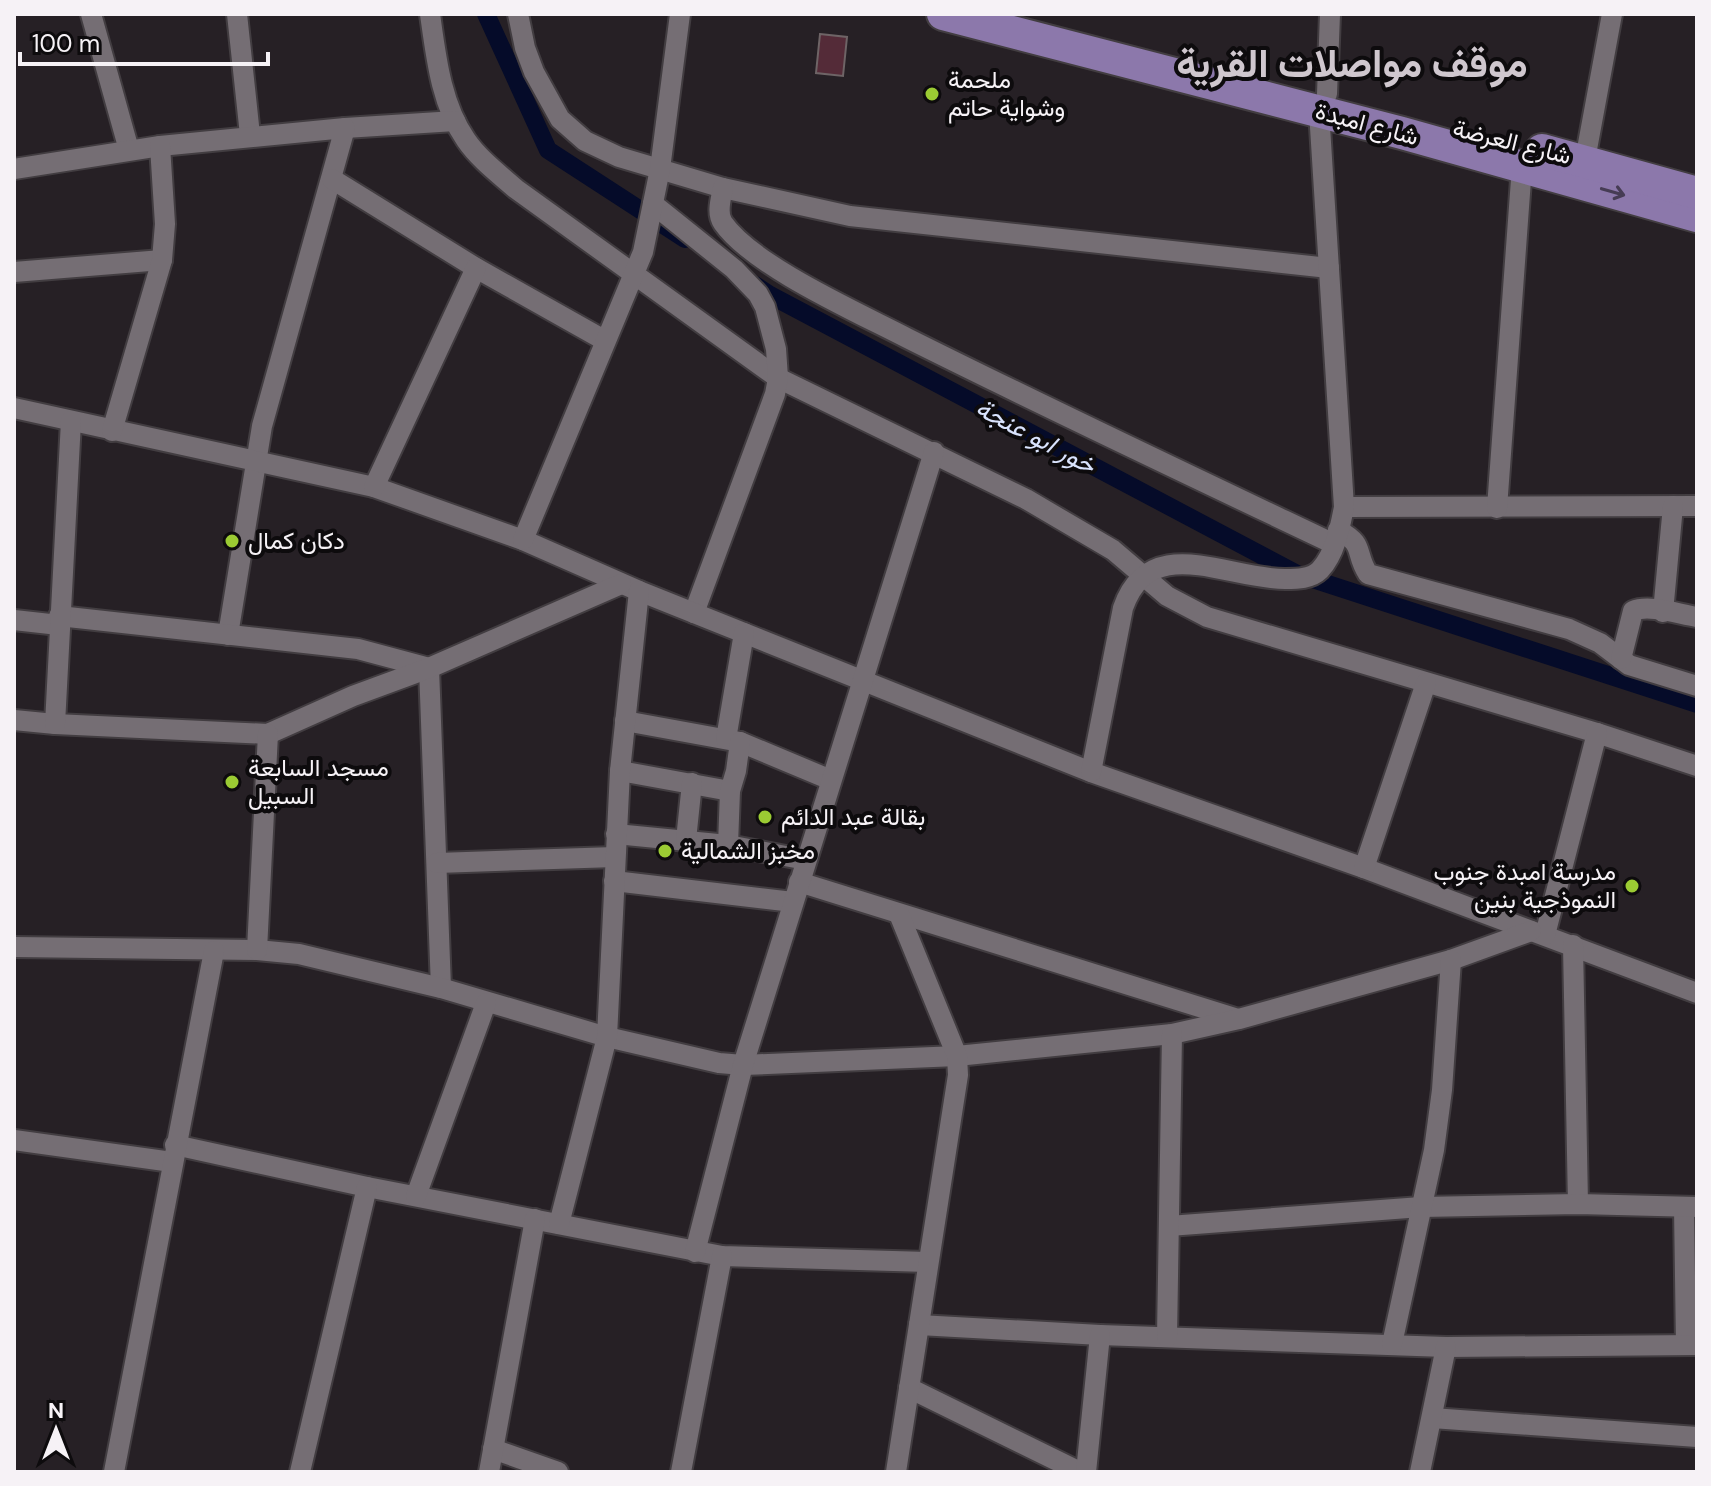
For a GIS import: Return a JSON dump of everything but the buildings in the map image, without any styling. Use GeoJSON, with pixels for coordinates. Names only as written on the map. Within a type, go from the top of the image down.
{"type":"FeatureCollection","features":[{"type":"Feature","properties":{"kind":"main road","name":"شارع امبدة"},"geometry":{"type":"LineString","coordinates":[[943,14],[1323,103]]}},
{"type":"Feature","properties":{"kind":"main road"},"geometry":{"type":"LineString","coordinates":[[1023,14],[1323,103]]}},
{"type":"Feature","properties":{"kind":"main road","name":"شارع العرضة"},"geometry":{"type":"LineString","coordinates":[[1323,103],[1404,124],[1585,160],[1697,193]]}},
{"type":"Feature","properties":{"kind":"main road","name":"شارع امبدة"},"geometry":{"type":"LineString","coordinates":[[1404,124],[1522,166],[1697,216]]}},
{"type":"Feature","properties":{"kind":"street"},"geometry":{"type":"LineString","coordinates":[[91,14],[129,150]]}},
{"type":"Feature","properties":{"kind":"street"},"geometry":{"type":"LineString","coordinates":[[237,14],[250,135]]}},
{"type":"Feature","properties":{"kind":"street"},"geometry":{"type":"LineString","coordinates":[[430,14],[438,69],[455,121],[481,157],[516,189],[778,378],[1026,499],[1098,540],[1167,596],[1223,624],[1597,733],[1697,766]]}},
{"type":"Feature","properties":{"kind":"street"},"geometry":{"type":"LineString","coordinates":[[518,14],[534,72],[567,127],[585,141],[606,151],[660,169],[723,188],[850,216],[1329,268]]}},
{"type":"Feature","properties":{"kind":"street"},"geometry":{"type":"LineString","coordinates":[[523,540],[643,252],[660,169],[680,14]]}},
{"type":"Feature","properties":{"kind":"street"},"geometry":{"type":"LineString","coordinates":[[1091,772],[1123,608],[1128,594],[1142,575],[1154,568],[1176,563],[1264,579],[1297,579],[1313,575],[1321,569],[1336,537],[1344,507],[1329,268],[1323,103],[1330,14]]}},
{"type":"Feature","properties":{"kind":"street"},"geometry":{"type":"LineString","coordinates":[[1585,160],[1612,14]]}},
{"type":"Feature","properties":{"kind":"street"},"geometry":{"type":"LineString","coordinates":[[14,169],[129,150],[250,135],[455,121]]}},
{"type":"Feature","properties":{"kind":"street"},"geometry":{"type":"LineString","coordinates":[[228,635],[255,460],[345,128]]}},
{"type":"Feature","properties":{"kind":"street"},"geometry":{"type":"LineString","coordinates":[[112,431],[162,260],[165,224],[160,146]]}},
{"type":"Feature","properties":{"kind":"street"},"geometry":{"type":"LineString","coordinates":[[1497,508],[1522,166]]}},
{"type":"Feature","properties":{"kind":"street"},"geometry":{"type":"LineString","coordinates":[[332,179],[476,268],[604,340]]}},
{"type":"Feature","properties":{"kind":"street"},"geometry":{"type":"LineString","coordinates":[[723,188],[719,211],[722,222],[743,245],[806,285],[1010,389],[1336,537],[1353,538],[1368,574],[1569,629],[1600,643],[1629,665],[1697,686]]}},
{"type":"Feature","properties":{"kind":"street"},"geometry":{"type":"LineString","coordinates":[[653,204],[734,269],[758,294],[772,330],[778,378],[775,394],[694,613]]}},
{"type":"Feature","properties":{"kind":"street"},"geometry":{"type":"LineString","coordinates":[[14,272],[162,260]]}},
{"type":"Feature","properties":{"kind":"street"},"geometry":{"type":"LineString","coordinates":[[374,487],[476,268]]}},
{"type":"Feature","properties":{"kind":"street"},"geometry":{"type":"LineString","coordinates":[[14,408],[374,487],[523,540],[630,588],[1091,772],[1364,868],[1697,993]]}},
{"type":"Feature","properties":{"kind":"street"},"geometry":{"type":"LineString","coordinates":[[55,724],[71,421]]}},
{"type":"Feature","properties":{"kind":"street"},"geometry":{"type":"LineString","coordinates":[[695,1252],[743,1065],[934,452]]}},
{"type":"Feature","properties":{"kind":"street"},"geometry":{"type":"LineString","coordinates":[[1663,612],[1673,506]]}},
{"type":"Feature","properties":{"kind":"street"},"geometry":{"type":"LineString","coordinates":[[1344,507],[1697,506]]}},
{"type":"Feature","properties":{"kind":"street"},"geometry":{"type":"LineString","coordinates":[[14,720],[268,734],[353,696],[630,588]]}},
{"type":"Feature","properties":{"kind":"street"},"geometry":{"type":"LineString","coordinates":[[559,1224],[607,1037],[630,588]]}},
{"type":"Feature","properties":{"kind":"street"},"geometry":{"type":"LineString","coordinates":[[1621,659],[1633,611],[1651,607],[1697,617]]}},
{"type":"Feature","properties":{"kind":"street"},"geometry":{"type":"LineString","coordinates":[[14,620],[228,635],[358,649],[429,668]]}},
{"type":"Feature","properties":{"kind":"street"},"geometry":{"type":"LineString","coordinates":[[728,845],[730,791],[736,771],[733,741],[744,633]]}},
{"type":"Feature","properties":{"kind":"street"},"geometry":{"type":"LineString","coordinates":[[429,668],[441,988]]}},
{"type":"Feature","properties":{"kind":"street"},"geometry":{"type":"LineString","coordinates":[[1364,868],[1426,683]]}},
{"type":"Feature","properties":{"kind":"street"},"geometry":{"type":"LineString","coordinates":[[625,721],[733,741],[831,780]]}},
{"type":"Feature","properties":{"kind":"street"},"geometry":{"type":"LineString","coordinates":[[1538,933],[1597,733]]}},
{"type":"Feature","properties":{"kind":"street"},"geometry":{"type":"LineString","coordinates":[[257,950],[268,734]]}},
{"type":"Feature","properties":{"kind":"street"},"geometry":{"type":"LineString","coordinates":[[620,771],[730,791]]}},
{"type":"Feature","properties":{"kind":"street"},"geometry":{"type":"LineString","coordinates":[[686,840],[692,783]]}},
{"type":"Feature","properties":{"kind":"street"},"geometry":{"type":"LineString","coordinates":[[616,834],[728,845],[806,860]]}},
{"type":"Feature","properties":{"kind":"street"},"geometry":{"type":"LineString","coordinates":[[437,863],[615,857]]}},
{"type":"Feature","properties":{"kind":"street"},"geometry":{"type":"LineString","coordinates":[[614,881],[793,902]]}},
{"type":"Feature","properties":{"kind":"street"},"geometry":{"type":"LineString","coordinates":[[799,882],[1239,1019]]}},
{"type":"Feature","properties":{"kind":"street"},"geometry":{"type":"LineString","coordinates":[[896,1472],[956,1090],[957,1056],[899,914]]}},
{"type":"Feature","properties":{"kind":"street"},"geometry":{"type":"LineString","coordinates":[[14,947],[257,950],[299,954],[441,988],[607,1037],[719,1063],[743,1065],[957,1056],[1172,1034],[1239,1019],[1538,933]]}},
{"type":"Feature","properties":{"kind":"street"},"geometry":{"type":"LineString","coordinates":[[1573,945],[1578,1204]]}},
{"type":"Feature","properties":{"kind":"street"},"geometry":{"type":"LineString","coordinates":[[114,1472],[214,951]]}},
{"type":"Feature","properties":{"kind":"street"},"geometry":{"type":"LineString","coordinates":[[1392,1344],[1437,1127],[1451,960]]}},
{"type":"Feature","properties":{"kind":"street"},"geometry":{"type":"LineString","coordinates":[[416,1196],[486,1003]]}},
{"type":"Feature","properties":{"kind":"street"},"geometry":{"type":"LineString","coordinates":[[1167,1337],[1172,1034]]}},
{"type":"Feature","properties":{"kind":"street"},"geometry":{"type":"LineString","coordinates":[[14,1140],[173,1153],[416,1196],[722,1256],[928,1262]]}},
{"type":"Feature","properties":{"kind":"street"},"geometry":{"type":"LineString","coordinates":[[300,1472],[367,1187]]}},
{"type":"Feature","properties":{"kind":"street"},"geometry":{"type":"LineString","coordinates":[[919,1325],[1100,1335],[1446,1347],[1691,1345],[1690,1207],[1578,1204],[1421,1207],[1169,1226]]}},
{"type":"Feature","properties":{"kind":"street"},"geometry":{"type":"LineString","coordinates":[[489,1472],[535,1219]]}},
{"type":"Feature","properties":{"kind":"street"},"geometry":{"type":"LineString","coordinates":[[681,1472],[722,1256]]}},
{"type":"Feature","properties":{"kind":"street"},"geometry":{"type":"LineString","coordinates":[[1086,1472],[1100,1335]]}},
{"type":"Feature","properties":{"kind":"street"},"geometry":{"type":"LineString","coordinates":[[1420,1472],[1446,1347]]}},
{"type":"Feature","properties":{"kind":"street"},"geometry":{"type":"LineString","coordinates":[[909,1388],[1080,1472]]}},
{"type":"Feature","properties":{"kind":"street"},"geometry":{"type":"LineString","coordinates":[[1432,1418],[1697,1437]]}},
{"type":"Feature","properties":{"kind":"street"},"geometry":{"type":"LineString","coordinates":[[493,1449],[558,1472]]}},
{"type":"Feature","properties":{"kind":"waterway","name":"خور ابو عنجة"},"geometry":{"type":"LineString","coordinates":[[486,14],[548,150],[685,239]]}},
{"type":"Feature","properties":{"kind":"waterway","name":"خور ابو عنجة"},"geometry":{"type":"LineString","coordinates":[[750,282],[1297,574],[1697,704]]}},
{"type":"Feature","properties":{"kind":"place","name":"ملحمة وشواية حاتم"},"geometry":{"type":"Point","coordinates":[932,94]}},
{"type":"Feature","properties":{"kind":"place","name":"دكان كمال"},"geometry":{"type":"Point","coordinates":[232,541]}},
{"type":"Feature","properties":{"kind":"place","name":"مسجد السابعة السبيل"},"geometry":{"type":"Point","coordinates":[232,782]}},
{"type":"Feature","properties":{"kind":"place","name":"بقالة عبد الدائم"},"geometry":{"type":"Point","coordinates":[765,817]}},
{"type":"Feature","properties":{"kind":"place","name":"مخبز الشمالية"},"geometry":{"type":"Point","coordinates":[665,851]}},
{"type":"Feature","properties":{"kind":"place","name":"مدرسة امبدة جنوب النموذجية بنين"},"geometry":{"type":"Point","coordinates":[1632,886]}},
{"type":"Feature","properties":{"kind":"district","name":"موقف مواصلات القرية"},"geometry":{"type":"Point","coordinates":[1352,63]}}]}
